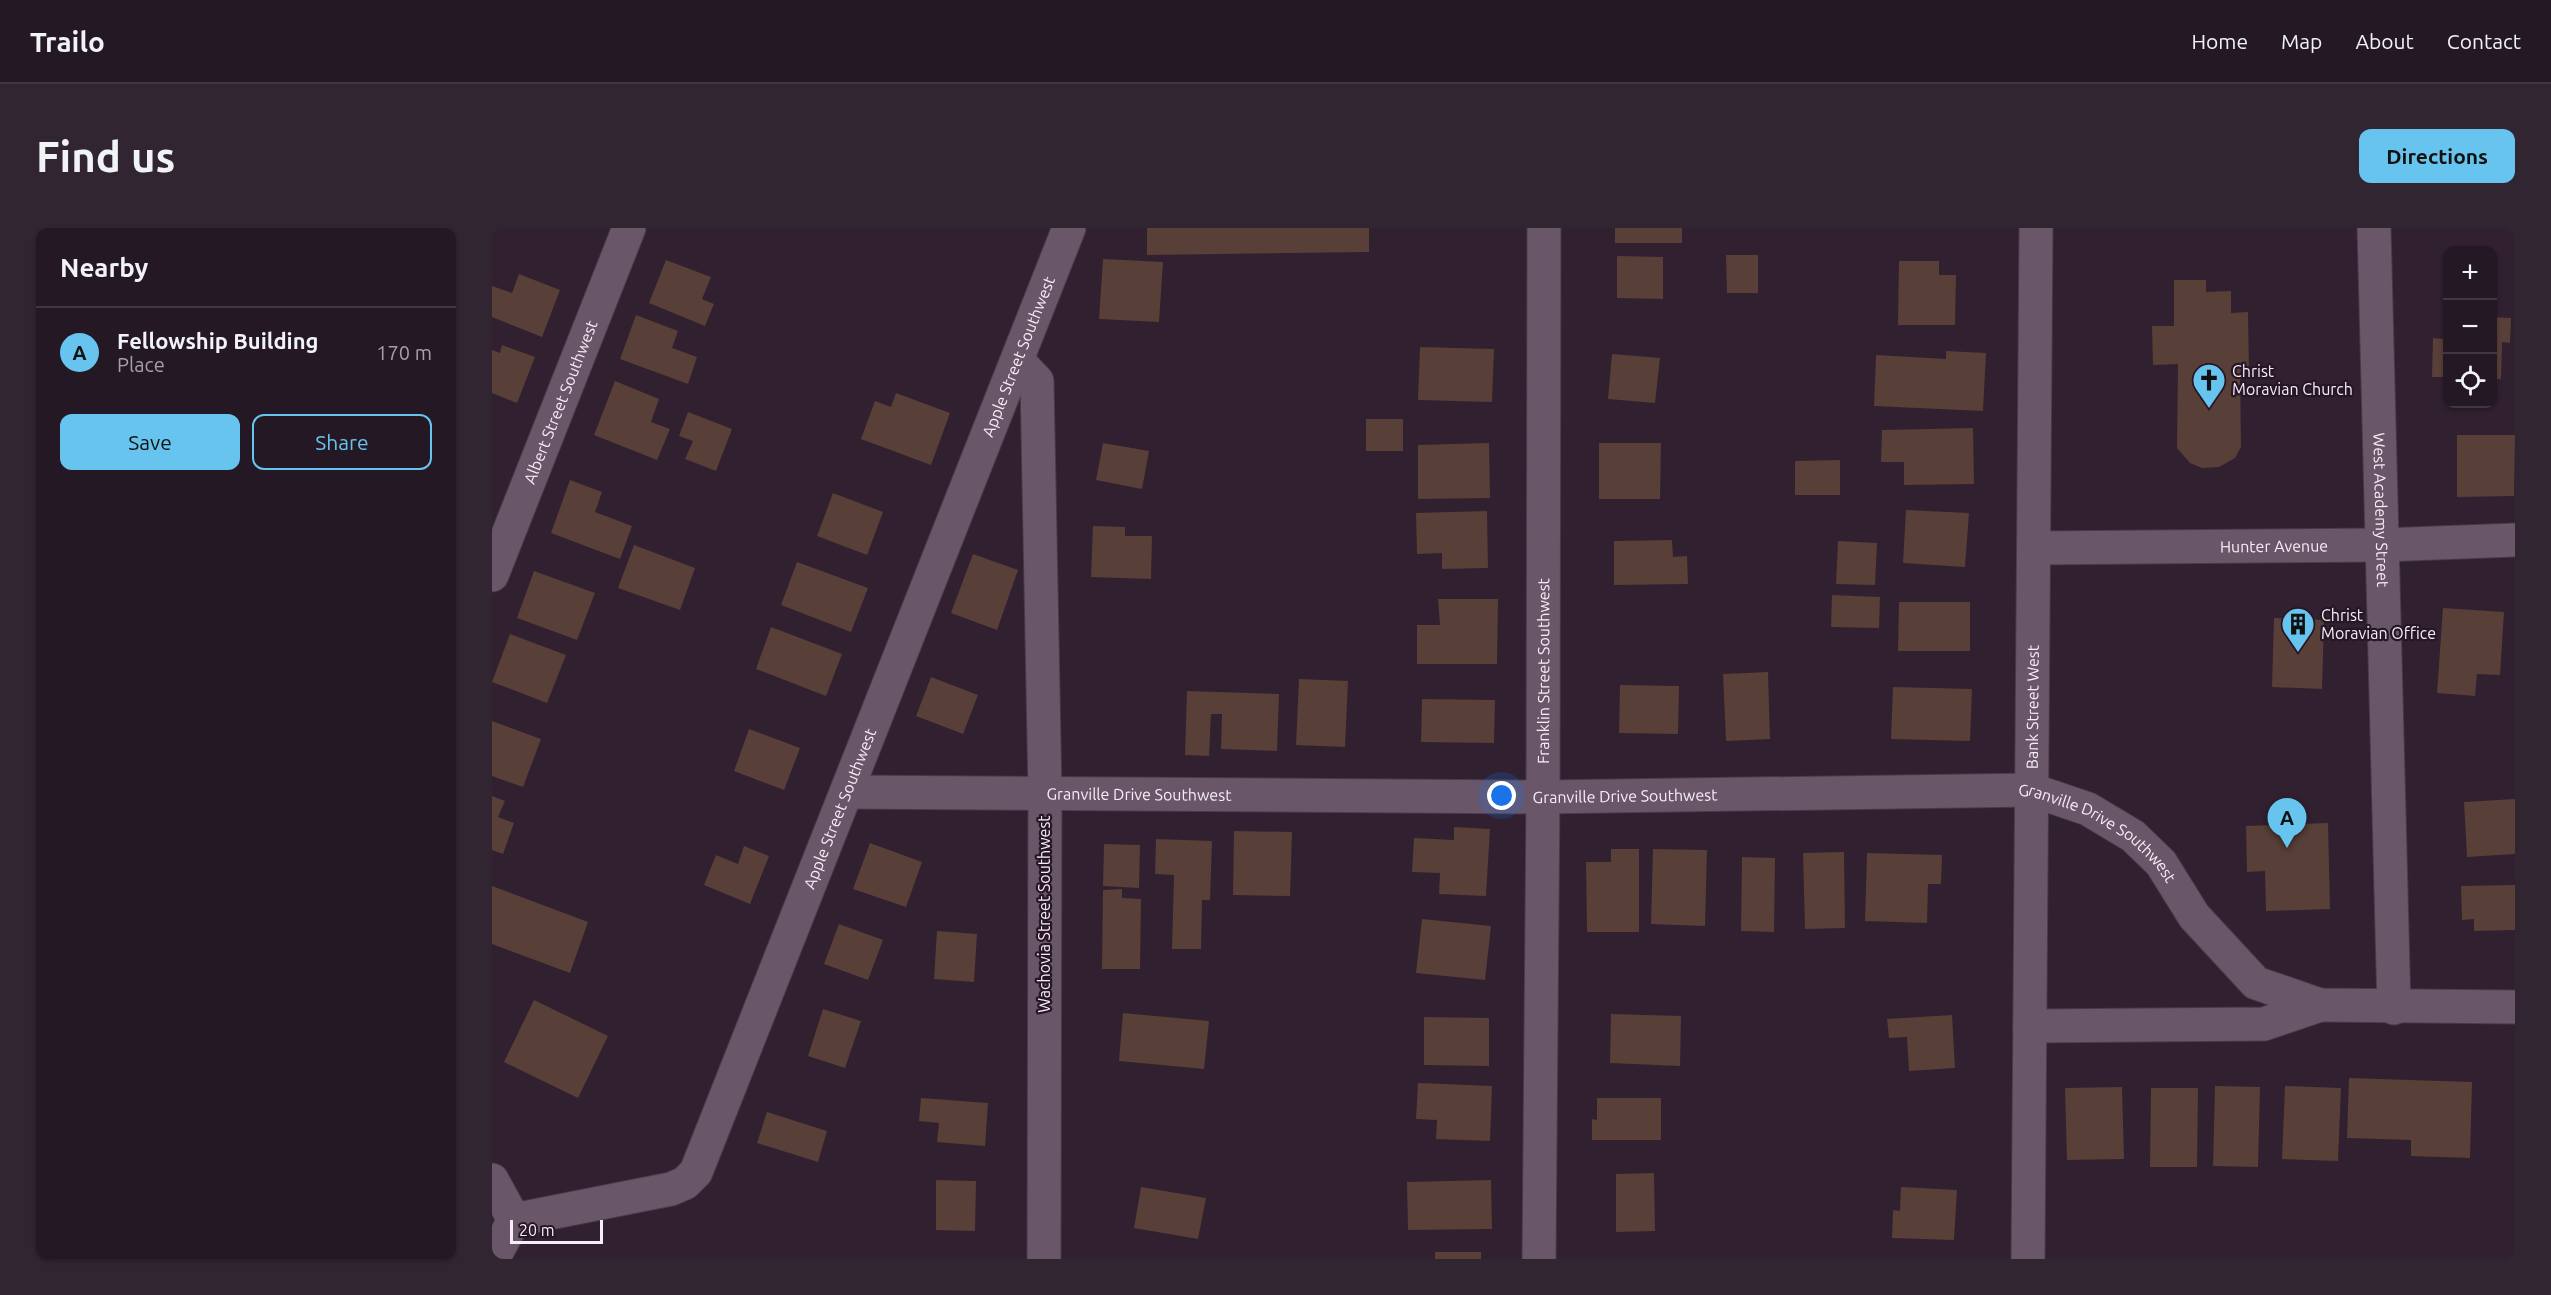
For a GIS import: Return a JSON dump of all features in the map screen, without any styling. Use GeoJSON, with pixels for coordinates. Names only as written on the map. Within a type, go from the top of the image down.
{"type":"FeatureCollection","features":[{"type":"Feature","properties":{"kind":"street","name":"Albert Street Southwest"},"geometry":{"type":"LineString","coordinates":[[492,575],[629,228]]}},
{"type":"Feature","properties":{"kind":"street","name":"Apple Street Southwest"},"geometry":{"type":"LineString","coordinates":[[514,1220],[671,1189],[685,1183],[696,1172],[1018,362],[1069,228]]}},
{"type":"Feature","properties":{"kind":"street","name":"Franklin Street Southwest"},"geometry":{"type":"LineString","coordinates":[[1539,1259],[1544,228]]}},
{"type":"Feature","properties":{"kind":"street","name":"Bank Street West"},"geometry":{"type":"LineString","coordinates":[[2028,1259],[2036,228]]}},
{"type":"Feature","properties":{"kind":"street","name":"West Academy Street"},"geometry":{"type":"LineString","coordinates":[[2374,228],[2394,1008]]}},
{"type":"Feature","properties":{"kind":"street","name":"Wachovia Street Southwest"},"geometry":{"type":"LineString","coordinates":[[1018,362],[1037,381],[1045,792],[1044,1259]]}},
{"type":"Feature","properties":{"kind":"street","name":"Hunter Avenue"},"geometry":{"type":"LineString","coordinates":[[2034,548],[2383,544],[2515,540]]}},
{"type":"Feature","properties":{"kind":"street","name":"Granville Drive Southwest"},"geometry":{"type":"LineString","coordinates":[[847,792],[1543,797],[2031,790],[2088,809],[2133,836],[2161,863],[2194,916],[2256,983],[2320,1005],[2394,1008],[2515,1008]]}},
{"type":"Feature","properties":{"kind":"street","name":"Granville Drive Southwest"},"geometry":{"type":"LineString","coordinates":[[2030,1026],[2264,1024],[2320,1005]]}},
{"type":"Feature","properties":{"kind":"street"},"geometry":{"type":"LineString","coordinates":[[492,1180],[514,1220],[493,1259]]}},
{"type":"Feature","properties":{"kind":"building"},"geometry":{"type":"Polygon","coordinates":[[[1147,228],[1369,228],[1369,252],[1147,255],[1147,228]]]}},
{"type":"Feature","properties":{"kind":"building"},"geometry":{"type":"Polygon","coordinates":[[[1615,228],[1682,228],[1682,243],[1615,243],[1615,228]]]}},
{"type":"Feature","properties":{"kind":"building"},"geometry":{"type":"Polygon","coordinates":[[[1726,255],[1758,255],[1758,293],[1727,293],[1726,255]]]}},
{"type":"Feature","properties":{"kind":"building"},"geometry":{"type":"Polygon","coordinates":[[[1617,256],[1663,257],[1663,299],[1617,298],[1617,256]]]}},
{"type":"Feature","properties":{"kind":"building"},"geometry":{"type":"Polygon","coordinates":[[[1103,259],[1163,262],[1159,322],[1099,319],[1103,259]]]}},
{"type":"Feature","properties":{"kind":"building"},"geometry":{"type":"Polygon","coordinates":[[[666,260],[711,277],[702,299],[714,304],[705,326],[649,303],[666,260]]]}},
{"type":"Feature","properties":{"kind":"building"},"geometry":{"type":"Polygon","coordinates":[[[1899,261],[1939,261],[1939,275],[1956,275],[1955,325],[1898,325],[1899,261]]]}},
{"type":"Feature","properties":{"kind":"building"},"geometry":{"type":"Polygon","coordinates":[[[519,274],[560,290],[542,337],[492,317],[492,286],[512,293],[519,274]]]}},
{"type":"Feature","properties":{"kind":"building","name":"Christ Moravian Church"},"geometry":{"type":"Polygon","coordinates":[[[2174,280],[2206,280],[2206,292],[2231,291],[2231,313],[2248,312],[2249,372],[2240,372],[2241,447],[2235,458],[2219,467],[2202,468],[2190,463],[2177,448],[2178,364],[2153,365],[2152,326],[2174,326],[2174,280]]]}},
{"type":"Feature","properties":{"kind":"building"},"geometry":{"type":"Polygon","coordinates":[[[636,315],[678,331],[672,348],[697,357],[688,384],[620,359],[636,315]]]}},
{"type":"Feature","properties":{"kind":"building"},"geometry":{"type":"Polygon","coordinates":[[[2497,317],[2511,318],[2510,343],[2502,342],[2501,379],[2497,379],[2497,317]]]}},
{"type":"Feature","properties":{"kind":"building"},"geometry":{"type":"Polygon","coordinates":[[[2433,338],[2443,339],[2443,377],[2432,377],[2433,338]]]}},
{"type":"Feature","properties":{"kind":"building"},"geometry":{"type":"Polygon","coordinates":[[[502,345],[535,357],[517,403],[492,393],[492,350],[500,353],[502,345]]]}},
{"type":"Feature","properties":{"kind":"building"},"geometry":{"type":"Polygon","coordinates":[[[1420,347],[1494,349],[1492,402],[1418,400],[1420,347]]]}},
{"type":"Feature","properties":{"kind":"building"},"geometry":{"type":"Polygon","coordinates":[[[1946,351],[1986,353],[1983,411],[1874,406],[1876,355],[1946,359],[1946,351]]]}},
{"type":"Feature","properties":{"kind":"building"},"geometry":{"type":"Polygon","coordinates":[[[1612,354],[1660,358],[1655,403],[1608,399],[1612,354]]]}},
{"type":"Feature","properties":{"kind":"building"},"geometry":{"type":"Polygon","coordinates":[[[615,381],[659,399],[651,422],[670,429],[657,460],[594,435],[615,381]]]}},
{"type":"Feature","properties":{"kind":"building"},"geometry":{"type":"Polygon","coordinates":[[[896,393],[950,413],[931,465],[861,439],[875,401],[891,407],[896,393]]]}},
{"type":"Feature","properties":{"kind":"building"},"geometry":{"type":"Polygon","coordinates":[[[688,412],[732,429],[716,471],[685,459],[693,441],[679,436],[688,412]]]}},
{"type":"Feature","properties":{"kind":"building"},"geometry":{"type":"Polygon","coordinates":[[[1366,419],[1403,419],[1403,451],[1366,451],[1366,419]]]}},
{"type":"Feature","properties":{"kind":"building"},"geometry":{"type":"Polygon","coordinates":[[[1973,428],[1974,484],[1904,485],[1904,462],[1881,462],[1882,430],[1973,428]]]}},
{"type":"Feature","properties":{"kind":"building"},"geometry":{"type":"Polygon","coordinates":[[[2457,435],[2515,435],[2514,496],[2457,497],[2457,435]]]}},
{"type":"Feature","properties":{"kind":"building"},"geometry":{"type":"Polygon","coordinates":[[[1103,443],[1149,451],[1142,489],[1096,480],[1103,443]]]}},
{"type":"Feature","properties":{"kind":"building"},"geometry":{"type":"Polygon","coordinates":[[[1489,443],[1490,498],[1418,499],[1418,445],[1489,443]]]}},
{"type":"Feature","properties":{"kind":"building"},"geometry":{"type":"Polygon","coordinates":[[[1599,443],[1661,443],[1660,499],[1599,499],[1599,443]]]}},
{"type":"Feature","properties":{"kind":"building"},"geometry":{"type":"Polygon","coordinates":[[[1840,460],[1840,495],[1795,495],[1795,461],[1840,460]]]}},
{"type":"Feature","properties":{"kind":"building"},"geometry":{"type":"Polygon","coordinates":[[[570,480],[602,492],[595,512],[632,526],[620,559],[551,533],[570,480]]]}},
{"type":"Feature","properties":{"kind":"building"},"geometry":{"type":"Polygon","coordinates":[[[833,493],[883,512],[867,555],[817,536],[833,493]]]}},
{"type":"Feature","properties":{"kind":"building"},"geometry":{"type":"Polygon","coordinates":[[[1906,510],[1969,513],[1965,567],[1903,563],[1906,510]]]}},
{"type":"Feature","properties":{"kind":"building"},"geometry":{"type":"Polygon","coordinates":[[[1487,511],[1488,568],[1442,569],[1442,553],[1417,554],[1416,513],[1487,511]]]}},
{"type":"Feature","properties":{"kind":"building"},"geometry":{"type":"Polygon","coordinates":[[[1093,526],[1125,527],[1125,536],[1152,536],[1151,579],[1091,577],[1093,526]]]}},
{"type":"Feature","properties":{"kind":"building"},"geometry":{"type":"Polygon","coordinates":[[[1672,540],[1673,557],[1687,556],[1688,584],[1614,585],[1614,541],[1672,540]]]}},
{"type":"Feature","properties":{"kind":"building"},"geometry":{"type":"Polygon","coordinates":[[[1838,541],[1877,543],[1875,585],[1836,584],[1838,541]]]}},
{"type":"Feature","properties":{"kind":"building"},"geometry":{"type":"Polygon","coordinates":[[[634,545],[695,568],[680,610],[618,588],[634,545]]]}},
{"type":"Feature","properties":{"kind":"building"},"geometry":{"type":"Polygon","coordinates":[[[973,554],[1018,570],[997,630],[951,613],[973,554]]]}},
{"type":"Feature","properties":{"kind":"building"},"geometry":{"type":"Polygon","coordinates":[[[797,562],[868,588],[851,632],[781,605],[797,562]]]}},
{"type":"Feature","properties":{"kind":"building"},"geometry":{"type":"Polygon","coordinates":[[[534,571],[595,593],[577,640],[517,618],[534,571]]]}},
{"type":"Feature","properties":{"kind":"building"},"geometry":{"type":"Polygon","coordinates":[[[1832,595],[1880,597],[1879,628],[1831,627],[1832,595]]]}},
{"type":"Feature","properties":{"kind":"building"},"geometry":{"type":"Polygon","coordinates":[[[1438,599],[1498,599],[1497,664],[1417,664],[1417,625],[1440,625],[1438,599]]]}},
{"type":"Feature","properties":{"kind":"building"},"geometry":{"type":"Polygon","coordinates":[[[1899,602],[1970,602],[1970,651],[1898,651],[1899,602]]]}},
{"type":"Feature","properties":{"kind":"building"},"geometry":{"type":"Polygon","coordinates":[[[2443,608],[2504,612],[2500,675],[2477,674],[2475,696],[2437,693],[2443,608]]]}},
{"type":"Feature","properties":{"kind":"building","name":"Christ Moravian Office"},"geometry":{"type":"Polygon","coordinates":[[[2274,618],[2324,620],[2322,689],[2272,687],[2274,618]]]}},
{"type":"Feature","properties":{"kind":"building"},"geometry":{"type":"Polygon","coordinates":[[[771,627],[842,654],[826,696],[756,669],[771,627]]]}},
{"type":"Feature","properties":{"kind":"building"},"geometry":{"type":"Polygon","coordinates":[[[510,634],[566,655],[547,703],[492,682],[510,634]]]}},
{"type":"Feature","properties":{"kind":"building"},"geometry":{"type":"Polygon","coordinates":[[[1768,672],[1770,739],[1726,741],[1723,674],[1768,672]]]}},
{"type":"Feature","properties":{"kind":"building"},"geometry":{"type":"Polygon","coordinates":[[[931,677],[978,695],[963,734],[916,716],[931,677]]]}},
{"type":"Feature","properties":{"kind":"building"},"geometry":{"type":"Polygon","coordinates":[[[1299,679],[1348,681],[1345,747],[1296,745],[1299,679]]]}},
{"type":"Feature","properties":{"kind":"building"},"geometry":{"type":"Polygon","coordinates":[[[1620,685],[1679,686],[1678,734],[1619,733],[1620,685]]]}},
{"type":"Feature","properties":{"kind":"building"},"geometry":{"type":"Polygon","coordinates":[[[1893,687],[1972,689],[1970,741],[1891,739],[1893,687]]]}},
{"type":"Feature","properties":{"kind":"building"},"geometry":{"type":"Polygon","coordinates":[[[1187,691],[1279,694],[1277,751],[1221,749],[1222,714],[1211,714],[1209,756],[1185,755],[1187,691]]]}},
{"type":"Feature","properties":{"kind":"building"},"geometry":{"type":"Polygon","coordinates":[[[1422,699],[1495,700],[1494,743],[1421,742],[1422,699]]]}},
{"type":"Feature","properties":{"kind":"building"},"geometry":{"type":"Polygon","coordinates":[[[492,721],[541,739],[523,787],[492,776],[492,721]]]}},
{"type":"Feature","properties":{"kind":"building"},"geometry":{"type":"Polygon","coordinates":[[[749,729],[800,748],[784,790],[734,771],[749,729]]]}},
{"type":"Feature","properties":{"kind":"building"},"geometry":{"type":"Polygon","coordinates":[[[492,796],[505,801],[498,817],[514,823],[503,854],[492,850],[492,796]]]}},
{"type":"Feature","properties":{"kind":"building"},"geometry":{"type":"Polygon","coordinates":[[[2515,799],[2515,854],[2467,857],[2464,802],[2515,799]]]}},
{"type":"Feature","properties":{"kind":"building"},"geometry":{"type":"Polygon","coordinates":[[[2328,823],[2330,909],[2266,911],[2265,871],[2247,872],[2246,826],[2328,823]]]}},
{"type":"Feature","properties":{"kind":"building"},"geometry":{"type":"Polygon","coordinates":[[[1454,827],[1490,829],[1486,896],[1439,894],[1440,873],[1412,872],[1414,838],[1454,840],[1454,827]]]}},
{"type":"Feature","properties":{"kind":"building"},"geometry":{"type":"Polygon","coordinates":[[[1234,831],[1292,832],[1290,896],[1233,895],[1234,831]]]}},
{"type":"Feature","properties":{"kind":"building"},"geometry":{"type":"Polygon","coordinates":[[[1156,839],[1212,841],[1210,900],[1202,900],[1201,949],[1172,949],[1174,875],[1155,874],[1156,839]]]}},
{"type":"Feature","properties":{"kind":"building"},"geometry":{"type":"Polygon","coordinates":[[[870,843],[922,862],[906,907],[853,889],[870,843]]]}},
{"type":"Feature","properties":{"kind":"building"},"geometry":{"type":"Polygon","coordinates":[[[1104,844],[1140,845],[1139,888],[1103,886],[1104,844]]]}},
{"type":"Feature","properties":{"kind":"building"},"geometry":{"type":"Polygon","coordinates":[[[744,846],[769,856],[750,904],[704,885],[716,855],[738,864],[744,846]]]}},
{"type":"Feature","properties":{"kind":"building"},"geometry":{"type":"Polygon","coordinates":[[[1611,849],[1639,849],[1639,932],[1587,932],[1586,862],[1611,862],[1611,849]]]}},
{"type":"Feature","properties":{"kind":"building"},"geometry":{"type":"Polygon","coordinates":[[[1653,849],[1707,850],[1705,926],[1651,924],[1653,849]]]}},
{"type":"Feature","properties":{"kind":"building"},"geometry":{"type":"Polygon","coordinates":[[[1844,852],[1845,928],[1805,929],[1803,853],[1844,852]]]}},
{"type":"Feature","properties":{"kind":"building"},"geometry":{"type":"Polygon","coordinates":[[[1867,853],[1942,855],[1941,884],[1928,884],[1927,923],[1865,921],[1867,853]]]}},
{"type":"Feature","properties":{"kind":"building"},"geometry":{"type":"Polygon","coordinates":[[[1742,857],[1775,858],[1774,932],[1741,931],[1742,857]]]}},
{"type":"Feature","properties":{"kind":"building"},"geometry":{"type":"Polygon","coordinates":[[[2515,885],[2515,930],[2474,931],[2474,919],[2462,920],[2461,886],[2515,885]]]}},
{"type":"Feature","properties":{"kind":"building"},"geometry":{"type":"Polygon","coordinates":[[[492,886],[588,922],[570,973],[492,944],[492,886]]]}},
{"type":"Feature","properties":{"kind":"building"},"geometry":{"type":"Polygon","coordinates":[[[1122,889],[1122,898],[1141,899],[1140,969],[1102,969],[1103,890],[1122,889]]]}},
{"type":"Feature","properties":{"kind":"building"},"geometry":{"type":"Polygon","coordinates":[[[1422,919],[1491,926],[1485,980],[1416,973],[1422,919]]]}},
{"type":"Feature","properties":{"kind":"building"},"geometry":{"type":"Polygon","coordinates":[[[839,924],[883,940],[868,980],[824,964],[839,924]]]}},
{"type":"Feature","properties":{"kind":"building"},"geometry":{"type":"Polygon","coordinates":[[[937,931],[977,934],[974,982],[934,979],[937,931]]]}},
{"type":"Feature","properties":{"kind":"building"},"geometry":{"type":"Polygon","coordinates":[[[534,1000],[608,1036],[578,1098],[504,1062],[534,1000]]]}},
{"type":"Feature","properties":{"kind":"building"},"geometry":{"type":"Polygon","coordinates":[[[823,1009],[861,1021],[845,1068],[808,1056],[823,1009]]]}},
{"type":"Feature","properties":{"kind":"building"},"geometry":{"type":"Polygon","coordinates":[[[1123,1013],[1209,1021],[1204,1069],[1119,1061],[1123,1013]]]}},
{"type":"Feature","properties":{"kind":"building"},"geometry":{"type":"Polygon","coordinates":[[[1611,1014],[1681,1016],[1680,1066],[1610,1063],[1611,1014]]]}},
{"type":"Feature","properties":{"kind":"building"},"geometry":{"type":"Polygon","coordinates":[[[1952,1015],[1955,1068],[1909,1071],[1907,1037],[1889,1038],[1887,1019],[1952,1015]]]}},
{"type":"Feature","properties":{"kind":"building"},"geometry":{"type":"Polygon","coordinates":[[[1424,1017],[1489,1018],[1489,1066],[1424,1065],[1424,1017]]]}},
{"type":"Feature","properties":{"kind":"building"},"geometry":{"type":"Polygon","coordinates":[[[2349,1078],[2472,1082],[2470,1158],[2411,1156],[2411,1140],[2347,1138],[2349,1078]]]}},
{"type":"Feature","properties":{"kind":"building"},"geometry":{"type":"Polygon","coordinates":[[[1418,1083],[1492,1086],[1490,1141],[1436,1139],[1437,1120],[1416,1119],[1418,1083]]]}},
{"type":"Feature","properties":{"kind":"building"},"geometry":{"type":"Polygon","coordinates":[[[2215,1086],[2260,1087],[2258,1167],[2213,1166],[2215,1086]]]}},
{"type":"Feature","properties":{"kind":"building"},"geometry":{"type":"Polygon","coordinates":[[[2285,1086],[2341,1088],[2338,1161],[2282,1159],[2285,1086]]]}},
{"type":"Feature","properties":{"kind":"building"},"geometry":{"type":"Polygon","coordinates":[[[2122,1087],[2124,1159],[2067,1160],[2065,1088],[2122,1087]]]}},
{"type":"Feature","properties":{"kind":"building"},"geometry":{"type":"Polygon","coordinates":[[[2151,1088],[2198,1088],[2197,1167],[2150,1167],[2151,1088]]]}},
{"type":"Feature","properties":{"kind":"building"},"geometry":{"type":"Polygon","coordinates":[[[921,1098],[988,1103],[985,1146],[937,1142],[939,1123],[919,1121],[921,1098]]]}},
{"type":"Feature","properties":{"kind":"building"},"geometry":{"type":"Polygon","coordinates":[[[1597,1098],[1661,1098],[1661,1140],[1592,1140],[1592,1119],[1597,1120],[1597,1098]]]}},
{"type":"Feature","properties":{"kind":"building"},"geometry":{"type":"Polygon","coordinates":[[[767,1112],[827,1131],[818,1162],[757,1143],[767,1112]]]}},
{"type":"Feature","properties":{"kind":"building"},"geometry":{"type":"Polygon","coordinates":[[[1654,1173],[1655,1231],[1616,1232],[1616,1174],[1654,1173]]]}},
{"type":"Feature","properties":{"kind":"building"},"geometry":{"type":"Polygon","coordinates":[[[936,1180],[976,1181],[975,1231],[936,1230],[936,1180]]]}},
{"type":"Feature","properties":{"kind":"building"},"geometry":{"type":"Polygon","coordinates":[[[1491,1180],[1492,1229],[1408,1230],[1407,1182],[1491,1180]]]}},
{"type":"Feature","properties":{"kind":"building"},"geometry":{"type":"Polygon","coordinates":[[[1141,1187],[1206,1198],[1198,1239],[1134,1228],[1141,1187]]]}},
{"type":"Feature","properties":{"kind":"building"},"geometry":{"type":"Polygon","coordinates":[[[1901,1187],[1957,1190],[1954,1240],[1892,1238],[1893,1210],[1900,1211],[1901,1187]]]}},
{"type":"Feature","properties":{"kind":"building"},"geometry":{"type":"Polygon","coordinates":[[[1435,1252],[1481,1252],[1481,1259],[1435,1259],[1435,1252]]]}},
{"type":"Feature","properties":{"kind":"place","name":"Christ Moravian Church"},"geometry":{"type":"Point","coordinates":[2209,409]}},
{"type":"Feature","properties":{"kind":"place","name":"Christ Moravian Office"},"geometry":{"type":"Point","coordinates":[2298,653]}},
{"type":"Feature","properties":{"kind":"place","name":"Fellowship Building"},"geometry":{"type":"Point","coordinates":[2287,848]}}]}
